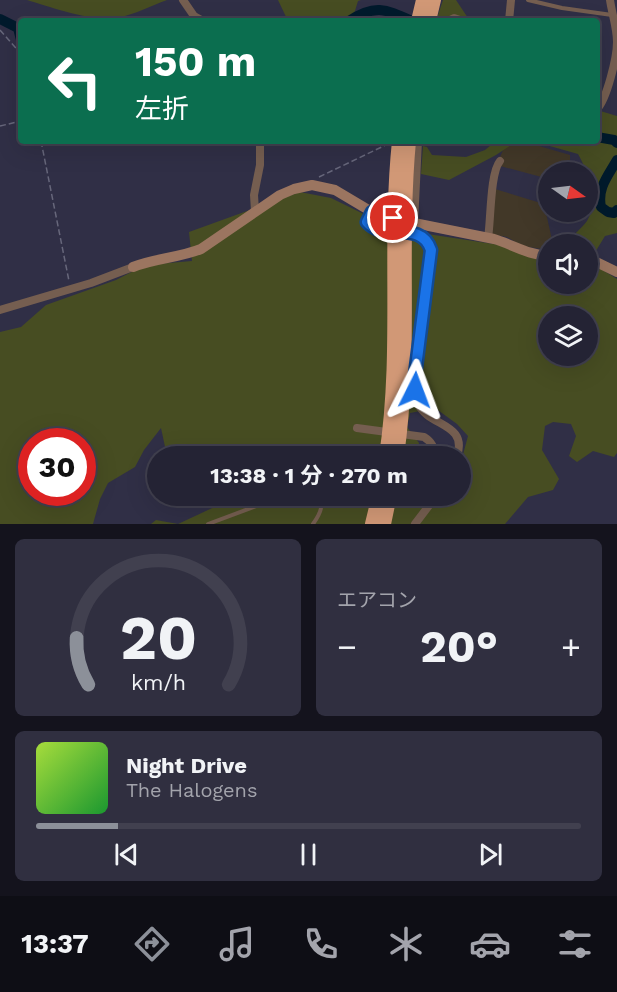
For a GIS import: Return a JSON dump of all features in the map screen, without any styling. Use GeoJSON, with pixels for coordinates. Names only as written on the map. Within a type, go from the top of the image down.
{"type":"FeatureCollection","features":[{"type":"Feature","properties":{"kind":"highway"},"geometry":{"type":"LineString","coordinates":[[419,18],[423,0]]}},
{"type":"Feature","properties":{"kind":"highway"},"geometry":{"type":"LineString","coordinates":[[430,18],[434,0]]}},
{"type":"Feature","properties":{"kind":"highway"},"geometry":{"type":"LineString","coordinates":[[398,446],[403,388],[399,144]]}},
{"type":"Feature","properties":{"kind":"highway"},"geometry":{"type":"LineString","coordinates":[[387,446],[393,387],[399,247],[410,144]]}},
{"type":"Feature","properties":{"kind":"highway"},"geometry":{"type":"LineString","coordinates":[[372,524],[376,506]]}},
{"type":"Feature","properties":{"kind":"highway"},"geometry":{"type":"LineString","coordinates":[[384,524],[388,506]]}},
{"type":"Feature","properties":{"kind":"street"},"geometry":{"type":"LineString","coordinates":[[183,0],[197,18]]}},
{"type":"Feature","properties":{"kind":"street"},"geometry":{"type":"LineString","coordinates":[[509,18],[511,0]]}},
{"type":"Feature","properties":{"kind":"street"},"geometry":{"type":"LineString","coordinates":[[600,106],[606,92],[617,42],[610,0]]}},
{"type":"Feature","properties":{"kind":"street"},"geometry":{"type":"LineString","coordinates":[[255,211],[254,195],[260,165],[260,144]]}},
{"type":"Feature","properties":{"kind":"street"},"geometry":{"type":"LineString","coordinates":[[414,224],[418,144]]}},
{"type":"Feature","properties":{"kind":"street"},"geometry":{"type":"LineString","coordinates":[[488,238],[492,184],[496,166],[500,161]]}},
{"type":"Feature","properties":{"kind":"street"},"geometry":{"type":"LineString","coordinates":[[0,310],[91,283],[147,262],[190,254],[201,249],[255,211],[294,189],[312,185],[335,190],[354,199],[372,212],[414,224],[506,242],[524,252],[538,254]]}},
{"type":"Feature","properties":{"kind":"street"},"geometry":{"type":"LineString","coordinates":[[372,212],[367,222],[370,227],[416,234],[423,237],[429,244],[431,257],[415,375],[416,396],[425,414],[455,432],[459,446]]}},
{"type":"Feature","properties":{"kind":"street"},"geometry":{"type":"LineString","coordinates":[[598,263],[617,272]]}},
{"type":"Feature","properties":{"kind":"street"},"geometry":{"type":"LineString","coordinates":[[357,428],[424,437],[430,440],[433,446]]}},
{"type":"Feature","properties":{"kind":"street"},"geometry":{"type":"LineString","coordinates":[[415,524],[429,506]]}},
{"type":"Feature","properties":{"kind":"lane"},"geometry":{"type":"LineString","coordinates":[[528,0],[613,16]]}},
{"type":"Feature","properties":{"kind":"lane"},"geometry":{"type":"LineString","coordinates":[[208,524],[256,506]]}},
{"type":"Feature","properties":{"kind":"lane"},"geometry":{"type":"LineString","coordinates":[[313,524],[321,512],[322,506]]}},
{"type":"Feature","properties":{"kind":"path"},"geometry":{"type":"LineString","coordinates":[[0,30],[18,51]]}},
{"type":"Feature","properties":{"kind":"path"},"geometry":{"type":"LineString","coordinates":[[0,126],[18,122]]}},
{"type":"Feature","properties":{"kind":"path"},"geometry":{"type":"LineString","coordinates":[[42,144],[69,283]]}},
{"type":"Feature","properties":{"kind":"path"},"geometry":{"type":"LineString","coordinates":[[312,185],[317,178],[387,144]]}},
{"type":"Feature","properties":{"kind":"shaded area"},"geometry":{"type":"Polygon","coordinates":[[[506,144],[532,144],[570,155],[570,162],[538,162],[538,176],[500,166],[500,157],[506,144]]]}},
{"type":"Feature","properties":{"kind":"shaded area"},"geometry":{"type":"Polygon","coordinates":[[[495,189],[538,202],[538,222],[548,222],[551,234],[538,234],[538,248],[522,246],[507,237],[491,234],[495,189]]]}},
{"type":"Feature","properties":{"kind":"green space"},"geometry":{"type":"Polygon","coordinates":[[[27,0],[167,0],[118,18],[73,14],[27,0]]]}},
{"type":"Feature","properties":{"kind":"green space"},"geometry":{"type":"Polygon","coordinates":[[[278,0],[361,0],[358,1],[354,14],[345,18],[287,18],[278,0]]]}},
{"type":"Feature","properties":{"kind":"green space"},"geometry":{"type":"Polygon","coordinates":[[[443,0],[456,0],[468,18],[437,18],[443,0]]]}},
{"type":"Feature","properties":{"kind":"green space"},"geometry":{"type":"Polygon","coordinates":[[[600,111],[617,116],[617,233],[605,236],[598,247],[598,234],[574,234],[586,222],[598,222],[598,162],[582,162],[578,154],[543,144],[600,144],[600,111]]]}},
{"type":"Feature","properties":{"kind":"green space"},"geometry":{"type":"Polygon","coordinates":[[[492,144],[512,144],[449,180],[421,174],[423,146],[427,147],[432,155],[466,157],[485,150],[492,144]]]}},
{"type":"Feature","properties":{"kind":"green space"},"geometry":{"type":"Polygon","coordinates":[[[300,192],[331,198],[378,221],[421,233],[500,245],[538,254],[538,294],[598,294],[598,267],[617,279],[617,453],[614,457],[593,451],[577,462],[569,456],[576,436],[571,424],[553,422],[545,426],[542,450],[559,479],[553,490],[528,497],[505,524],[178,524],[217,506],[471,506],[471,446],[465,446],[468,436],[457,424],[435,408],[410,413],[407,427],[419,446],[165,446],[161,428],[144,450],[135,467],[108,483],[100,499],[93,524],[0,524],[0,332],[21,327],[46,305],[116,280],[145,265],[192,261],[189,232],[300,192]]]}},
{"type":"Feature","properties":{"kind":"green space"},"geometry":{"type":"Polygon","coordinates":[[[156,520],[178,524],[151,524],[156,520]]]}},
{"type":"Feature","properties":{"kind":"waterway"},"geometry":{"type":"LineString","coordinates":[[354,18],[373,10],[387,11],[404,18]]}},
{"type":"Feature","properties":{"kind":"waterway"},"geometry":{"type":"LineString","coordinates":[[0,19],[18,28]]}},
{"type":"Feature","properties":{"kind":"waterway"},"geometry":{"type":"LineString","coordinates":[[600,138],[614,140],[617,143]]}},
{"type":"Feature","properties":{"kind":"waterway"},"geometry":{"type":"LineString","coordinates":[[617,160],[604,182],[600,200],[601,207],[608,212],[614,213],[617,210]]}},
{"type":"Feature","properties":{"kind":"route"},"geometry":{"type":"LineString","coordinates":[[393,218],[372,212],[367,222],[373,228],[423,237],[431,250],[415,390]]}}]}
